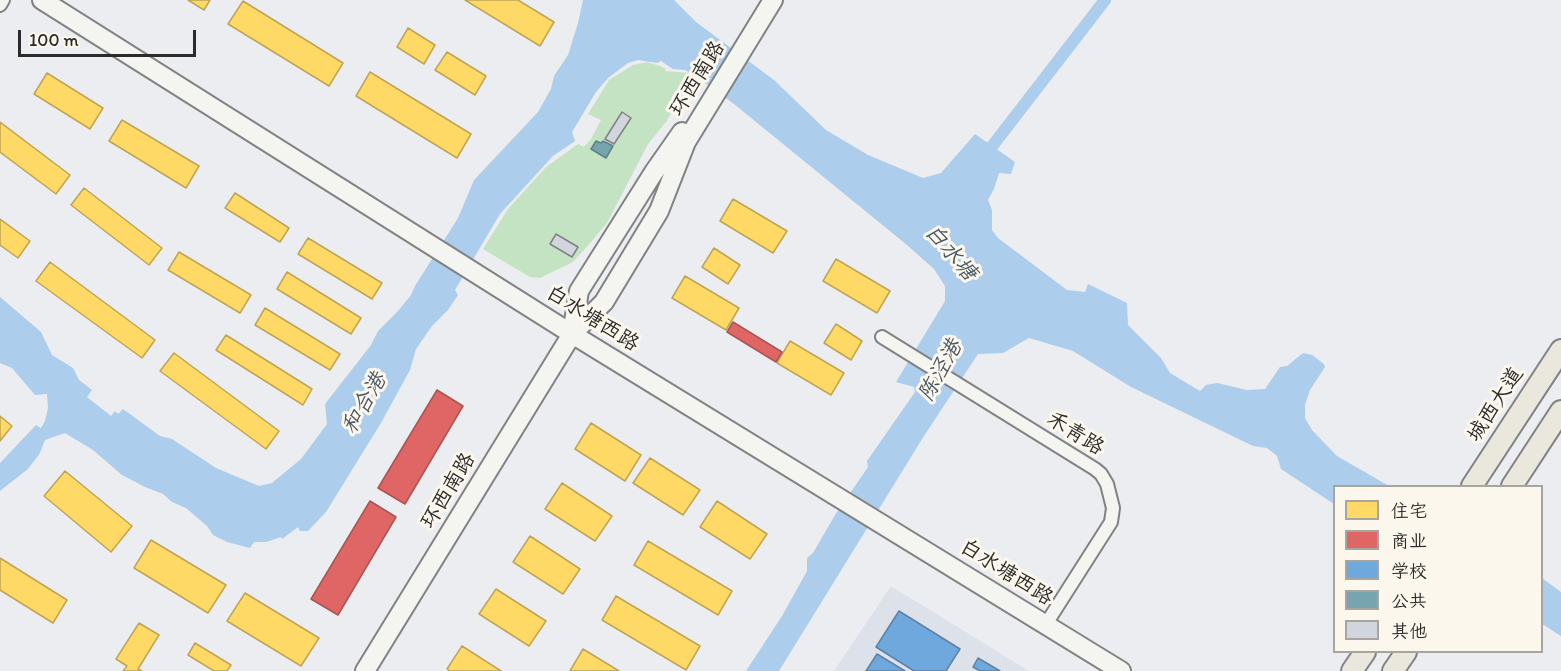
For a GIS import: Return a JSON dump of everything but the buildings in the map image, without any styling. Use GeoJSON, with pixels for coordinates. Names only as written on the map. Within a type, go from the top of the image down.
{"type":"FeatureCollection","features":[{"type":"Feature","properties":{"kind":"main road","name":"城西大道"},"geometry":{"type":"LineString","coordinates":[[1473,485],[1561,350]]}},
{"type":"Feature","properties":{"kind":"main road"},"geometry":{"type":"LineString","coordinates":[[1513,485],[1561,411]]}},
{"type":"Feature","properties":{"kind":"main road"},"geometry":{"type":"LineString","coordinates":[[1352,671],[1364,653]]}},
{"type":"Feature","properties":{"kind":"main road"},"geometry":{"type":"LineString","coordinates":[[1393,671],[1405,653]]}},
{"type":"Feature","properties":{"kind":"street"},"geometry":{"type":"LineString","coordinates":[[0,4],[3,0]]}},
{"type":"Feature","properties":{"kind":"street","name":"白水塘西路"},"geometry":{"type":"LineString","coordinates":[[42,0],[572,334],[1121,671]]}},
{"type":"Feature","properties":{"kind":"street","name":"环西南路"},"geometry":{"type":"LineString","coordinates":[[572,334],[579,291],[654,172],[682,140],[759,9],[773,0]]}},
{"type":"Feature","properties":{"kind":"street","name":"环西南路"},"geometry":{"type":"LineString","coordinates":[[365,671],[572,334],[604,302],[634,252],[658,211],[682,140]]}},
{"type":"Feature","properties":{"kind":"street","name":"禾青路"},"geometry":{"type":"LineString","coordinates":[[882,337],[1101,474],[1112,495],[1112,522],[1046,624]]}},
{"type":"Feature","properties":{"kind":"shaded area"},"geometry":{"type":"Polygon","coordinates":[[[891,586],[1029,671],[834,671],[891,586]]]}},
{"type":"Feature","properties":{"kind":"green space"},"geometry":{"type":"Polygon","coordinates":[[[647,62],[666,69],[665,71],[689,73],[693,76],[666,122],[648,144],[607,223],[591,242],[573,262],[540,278],[530,277],[483,249],[508,209],[546,167],[578,144],[584,147],[591,139],[601,120],[588,114],[609,80],[633,65],[647,62]]]}},
{"type":"Feature","properties":{"kind":"water"},"geometry":{"type":"Polygon","coordinates":[[[583,0],[674,0],[696,22],[774,80],[826,130],[868,155],[923,178],[941,173],[975,134],[1015,162],[1011,174],[999,173],[988,200],[992,210],[992,230],[998,238],[1067,290],[1085,292],[1088,284],[1127,303],[1128,325],[1161,358],[1170,373],[1200,391],[1206,385],[1217,383],[1247,390],[1265,389],[1280,367],[1287,366],[1303,353],[1312,355],[1325,367],[1310,390],[1305,405],[1305,418],[1312,430],[1337,456],[1387,485],[1333,485],[1333,503],[1281,469],[1277,456],[1267,448],[1253,446],[1131,387],[1073,351],[1029,338],[1003,353],[978,354],[924,436],[779,671],[746,671],[782,616],[807,571],[807,558],[813,553],[835,515],[868,467],[867,461],[915,392],[914,387],[896,382],[945,301],[945,286],[934,269],[907,245],[734,104],[685,70],[673,69],[661,61],[657,63],[638,60],[628,63],[608,78],[596,92],[572,132],[575,141],[553,156],[500,214],[455,290],[458,295],[416,349],[410,370],[381,423],[326,512],[308,531],[300,531],[298,527],[282,539],[281,537],[266,542],[254,542],[250,548],[227,542],[213,535],[207,526],[186,508],[172,502],[163,494],[122,475],[93,450],[65,433],[45,440],[40,453],[28,469],[0,491],[0,463],[36,425],[41,428],[48,408],[47,394],[35,395],[12,368],[0,363],[0,297],[41,332],[52,355],[73,368],[79,380],[92,390],[87,397],[111,416],[115,411],[118,414],[123,409],[160,436],[172,439],[216,468],[259,486],[272,483],[301,459],[327,424],[325,404],[371,345],[378,331],[411,295],[458,218],[474,180],[538,112],[551,89],[554,76],[568,55],[583,0]]]}},
{"type":"Feature","properties":{"kind":"water"},"geometry":{"type":"Polygon","coordinates":[[[1543,579],[1561,592],[1561,636],[1543,625],[1543,579]]]}},
{"type":"Feature","properties":{"kind":"waterway","name":"陈泾港"},"geometry":{"type":"LineString","coordinates":[[983,158],[1105,0]]}},
{"type":"Feature","properties":{"kind":"water label","name":"白水塘"},"geometry":{"type":"Point","coordinates":[950,253]}},
{"type":"Feature","properties":{"kind":"water label","name":"和合港"},"geometry":{"type":"Point","coordinates":[365,404]}}]}
